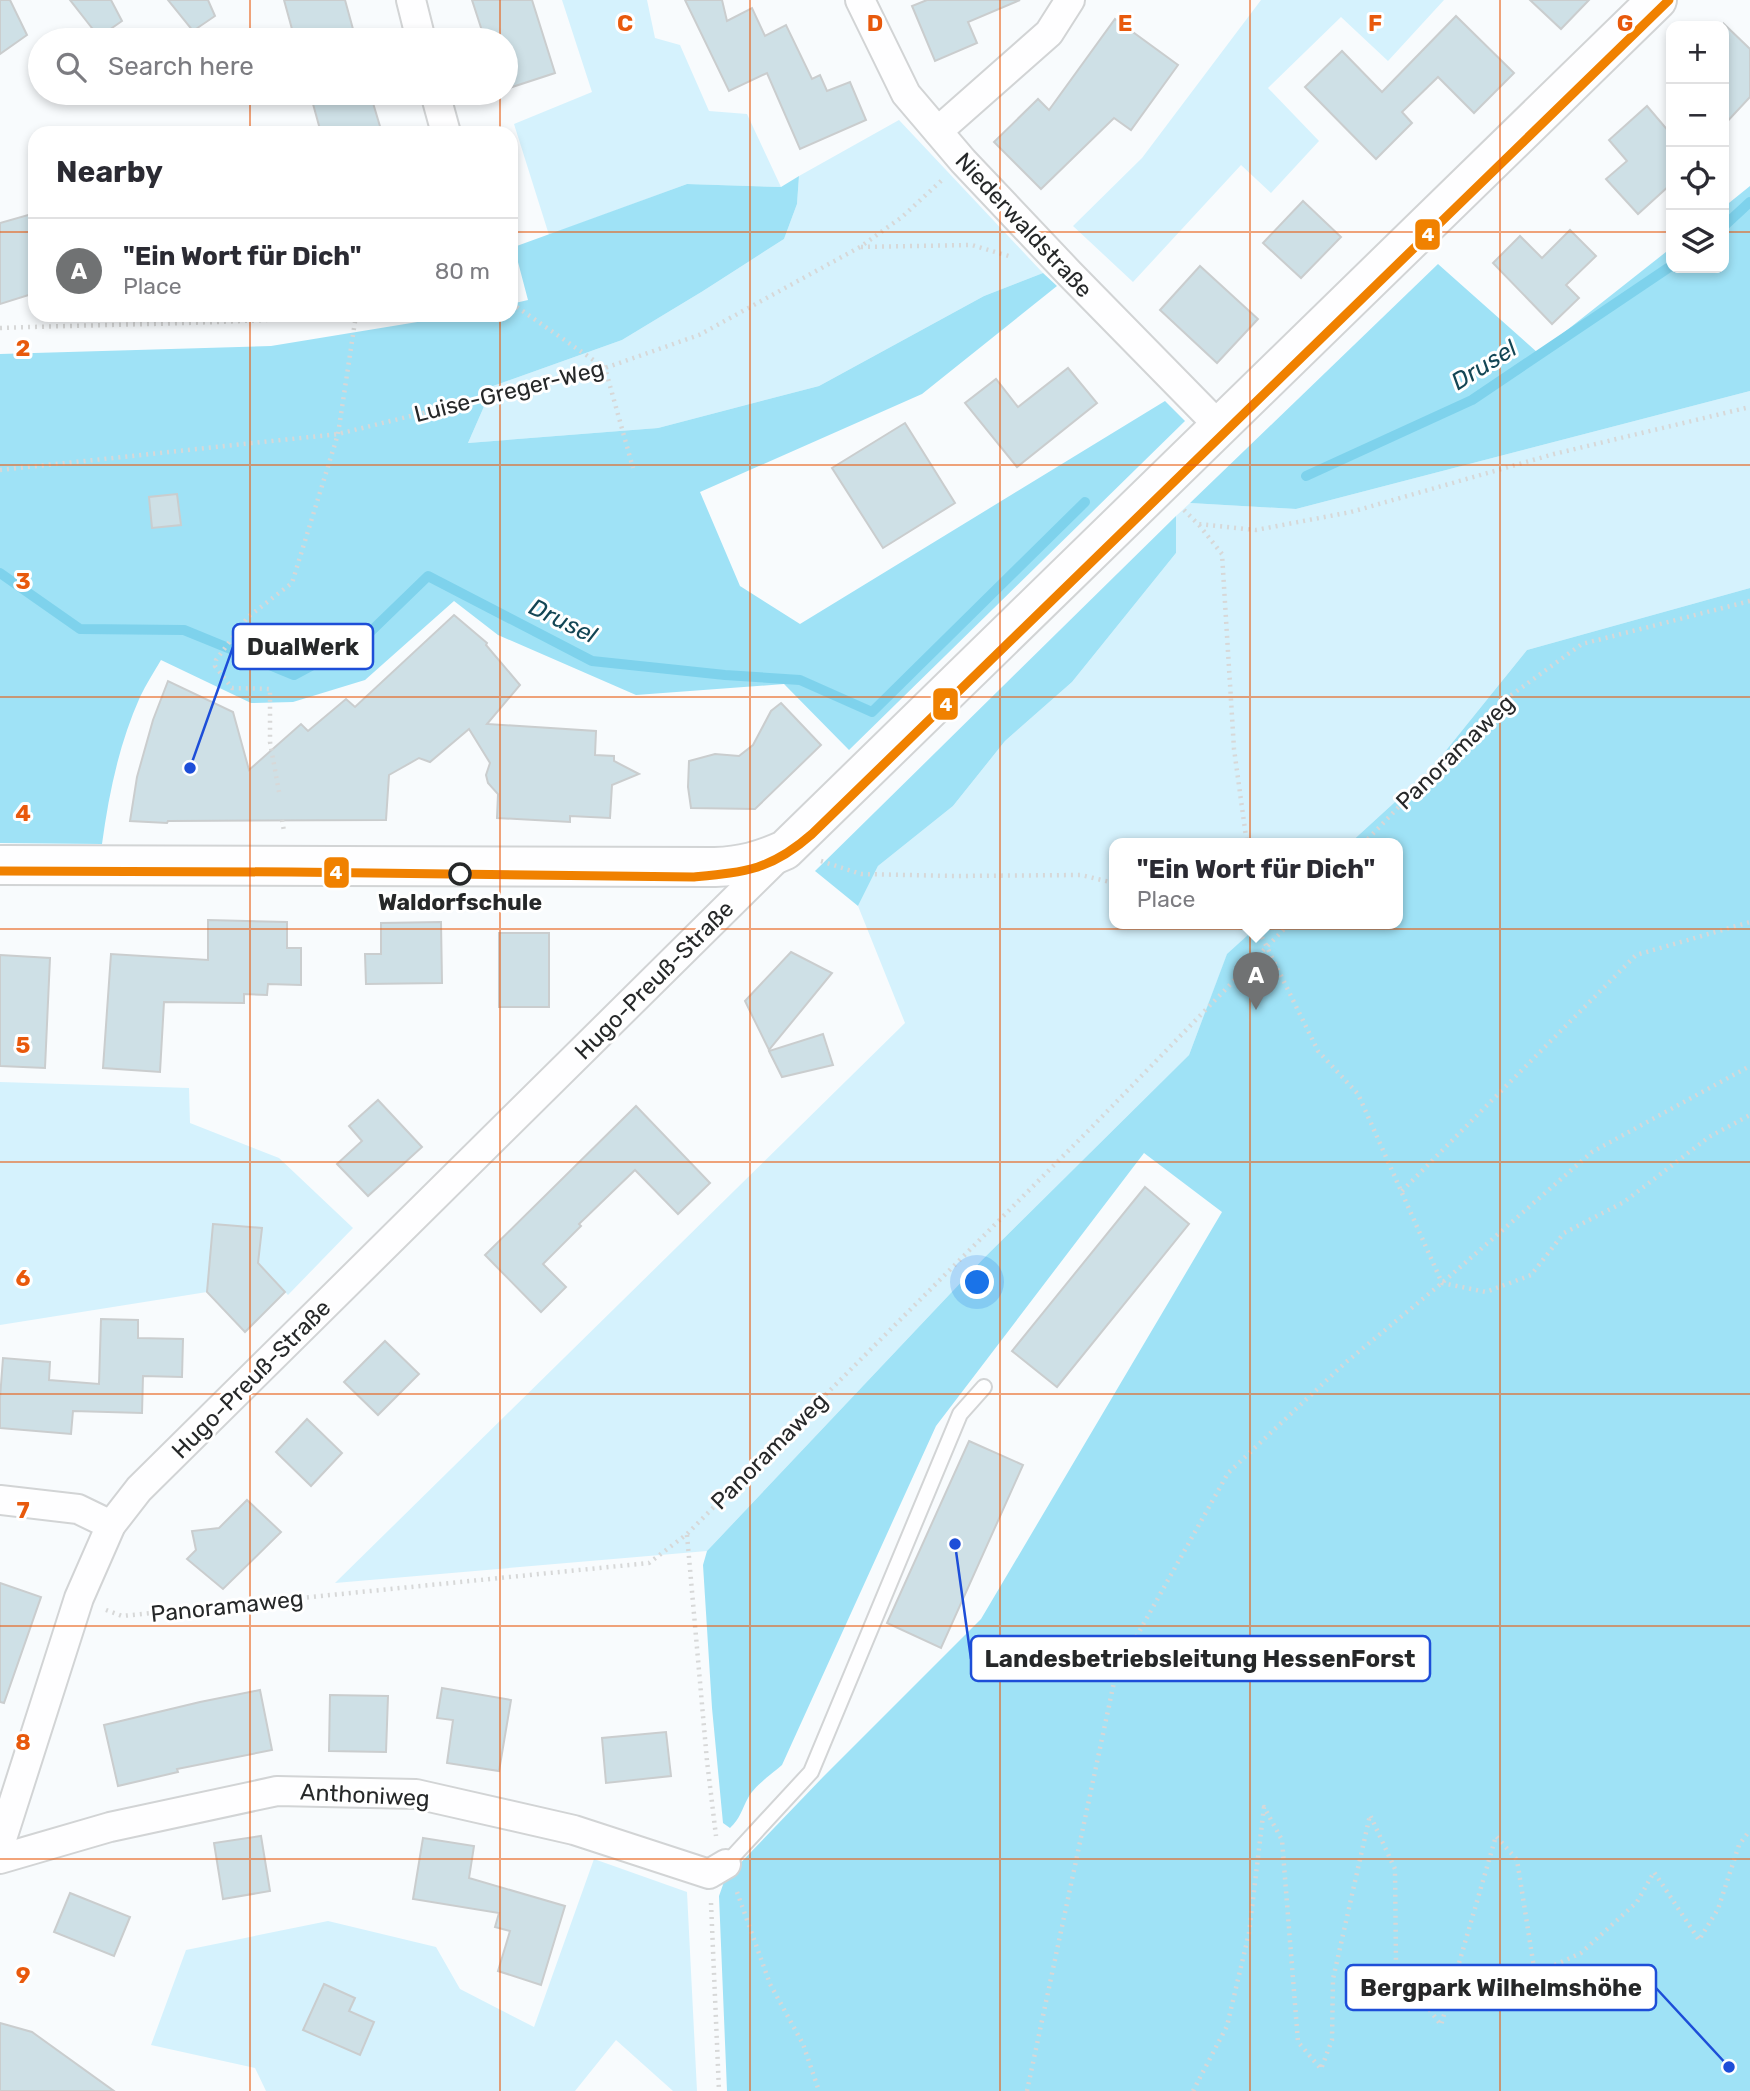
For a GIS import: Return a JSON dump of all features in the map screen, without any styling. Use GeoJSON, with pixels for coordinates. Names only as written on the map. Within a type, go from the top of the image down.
{"type":"FeatureCollection","features":[{"type":"Feature","properties":{"kind":"street"},"geometry":{"type":"LineString","coordinates":[[411,0],[418,28]]}},
{"type":"Feature","properties":{"kind":"street","name":"Niederwaldstraße"},"geometry":{"type":"LineString","coordinates":[[860,0],[906,94],[963,161],[1220,427]]}},
{"type":"Feature","properties":{"kind":"street"},"geometry":{"type":"LineString","coordinates":[[938,131],[1049,33],[1070,0]]}},
{"type":"Feature","properties":{"kind":"street","name":"Hugo-Preuß-Straße"},"geometry":{"type":"LineString","coordinates":[[0,1845],[79,1598],[111,1525],[139,1489],[785,850],[1657,0]]}},
{"type":"Feature","properties":{"kind":"street"},"geometry":{"type":"LineString","coordinates":[[438,105],[444,126]]}},
{"type":"Feature","properties":{"kind":"street"},"geometry":{"type":"LineString","coordinates":[[0,864],[715,867],[738,866],[785,850]]}},
{"type":"Feature","properties":{"kind":"street"},"geometry":{"type":"LineString","coordinates":[[0,1500],[78,1509],[111,1525]]}},
{"type":"Feature","properties":{"kind":"street","name":"Anthoniweg"},"geometry":{"type":"LineString","coordinates":[[0,1859],[110,1827],[277,1791],[416,1794],[573,1829],[718,1869]]}},
{"type":"Feature","properties":{"kind":"lane"},"geometry":{"type":"LineString","coordinates":[[718,1869],[811,1772],[960,1414],[984,1387]]}},
{"type":"Feature","properties":{"kind":"path","name":"Luise-Greger-Weg"},"geometry":{"type":"LineString","coordinates":[[0,470],[338,433],[605,368],[699,335],[860,247],[902,217],[963,161]]}},
{"type":"Feature","properties":{"kind":"path"},"geometry":{"type":"LineString","coordinates":[[860,247],[972,245],[1069,273]]}},
{"type":"Feature","properties":{"kind":"path"},"geometry":{"type":"LineString","coordinates":[[518,308],[605,368],[633,468]]}},
{"type":"Feature","properties":{"kind":"path"},"geometry":{"type":"LineString","coordinates":[[0,328],[259,322]]}},
{"type":"Feature","properties":{"kind":"path"},"geometry":{"type":"LineString","coordinates":[[279,792],[270,742],[270,689],[232,688],[215,666],[216,660],[248,617],[292,583],[338,433],[354,322]]}},
{"type":"Feature","properties":{"kind":"path"},"geometry":{"type":"LineString","coordinates":[[1198,524],[1256,530],[1351,512],[1554,454],[1750,407]]}},
{"type":"Feature","properties":{"kind":"path"},"geometry":{"type":"LineString","coordinates":[[1160,486],[1198,524],[1222,554],[1234,749],[1246,838]]}},
{"type":"Feature","properties":{"kind":"path","name":"Panoramaweg"},"geometry":{"type":"LineString","coordinates":[[1369,838],[1496,706],[1582,643],[1750,601]]}},
{"type":"Feature","properties":{"kind":"path"},"geometry":{"type":"LineString","coordinates":[[785,850],[861,874],[1080,875],[1109,882]]}},
{"type":"Feature","properties":{"kind":"path"},"geometry":{"type":"LineString","coordinates":[[1402,1191],[1636,956],[1750,922]]}},
{"type":"Feature","properties":{"kind":"path"},"geometry":{"type":"LineString","coordinates":[[1254,929],[1259,931],[1268,947],[1318,1051],[1357,1094],[1442,1283]]}},
{"type":"Feature","properties":{"kind":"path","name":"Panoramaweg"},"geometry":{"type":"LineString","coordinates":[[79,1598],[122,1616],[649,1563],[687,1534],[1089,1130],[1284,929]]}},
{"type":"Feature","properties":{"kind":"path"},"geometry":{"type":"LineString","coordinates":[[1027,2091],[1116,1673],[1228,1473],[1345,1363],[1442,1283],[1591,1152],[1750,1066]]}},
{"type":"Feature","properties":{"kind":"path"},"geometry":{"type":"LineString","coordinates":[[1442,1283],[1486,1292],[1531,1275],[1564,1233],[1624,1202],[1709,1137],[1750,1115]]}},
{"type":"Feature","properties":{"kind":"path"},"geometry":{"type":"LineString","coordinates":[[687,1534],[718,1869],[770,1984],[803,2044],[819,2091]]}},
{"type":"Feature","properties":{"kind":"path"},"geometry":{"type":"LineString","coordinates":[[1193,2091],[1227,2026],[1249,1933],[1264,1807],[1282,1840],[1298,2042],[1321,2069],[1332,2040],[1333,1979],[1370,1815],[1395,1869],[1396,1965],[1441,2025],[1496,1836],[1517,1860],[1535,1974],[1581,1953],[1637,1902],[1654,1872],[1699,1940],[1718,1909],[1739,1844],[1750,1830]]}},
{"type":"Feature","properties":{"kind":"path"},"geometry":{"type":"LineString","coordinates":[[711,1903],[719,2091]]}},
{"type":"Feature","properties":{"kind":"shaded area"},"geometry":{"type":"Polygon","coordinates":[[[562,0],[647,0],[655,38],[680,45],[709,111],[747,114],[781,187],[687,184],[549,235],[518,137],[518,126],[514,124],[592,92],[562,0]]]}},
{"type":"Feature","properties":{"kind":"shaded area"},"geometry":{"type":"Polygon","coordinates":[[[1261,0],[1444,0],[1388,61],[1341,17],[1268,88],[1319,141],[1271,193],[1241,165],[1133,282],[1073,226],[1142,158],[1261,0]]]}},
{"type":"Feature","properties":{"kind":"shaded area"},"geometry":{"type":"Polygon","coordinates":[[[899,120],[1043,273],[984,296],[819,386],[658,428],[468,443],[493,386],[622,340],[784,239],[797,204],[799,176],[899,120]]]}},
{"type":"Feature","properties":{"kind":"shaded area"},"geometry":{"type":"Polygon","coordinates":[[[799,176],[797,204],[784,239],[622,340],[493,386],[468,443],[658,428],[819,386],[984,296],[1043,273],[1057,286],[922,394],[700,492],[740,586],[800,624],[1165,401],[1185,421],[849,750],[784,684],[636,695],[498,635],[454,601],[365,680],[293,702],[251,703],[161,660],[140,697],[126,733],[112,787],[102,844],[0,843],[0,354],[271,346],[417,322],[518,322],[518,302],[528,300],[518,262],[518,246],[687,184],[781,187],[799,176]]]}},
{"type":"Feature","properties":{"kind":"shaded area"},"geometry":{"type":"Polygon","coordinates":[[[1750,186],[1750,391],[1296,509],[1190,503],[1438,264],[1538,353],[1666,252],[1666,273],[1729,273],[1729,203],[1750,186]]]}},
{"type":"Feature","properties":{"kind":"shaded area"},"geometry":{"type":"Polygon","coordinates":[[[1750,391],[1750,588],[1527,650],[1431,769],[1356,838],[1109,838],[1109,929],[1255,929],[1227,955],[1189,1055],[983,1259],[707,1551],[335,1583],[905,1023],[858,906],[878,866],[953,806],[1005,741],[1072,682],[1176,553],[1176,516],[1190,503],[1296,509],[1750,391]]]}},
{"type":"Feature","properties":{"kind":"shaded area"},"geometry":{"type":"Polygon","coordinates":[[[1176,516],[1176,553],[1072,682],[1005,741],[953,806],[878,866],[858,906],[815,871],[1176,516]]]}},
{"type":"Feature","properties":{"kind":"shaded area"},"geometry":{"type":"Polygon","coordinates":[[[1750,588],[1750,2091],[727,2091],[719,1896],[725,1879],[981,1619],[1222,1212],[1144,1153],[936,1426],[782,1765],[754,1789],[730,1828],[723,1823],[712,1708],[703,1565],[707,1551],[983,1259],[1189,1055],[1227,954],[1254,929],[1403,929],[1403,838],[1356,838],[1431,769],[1527,650],[1750,588]]]}},
{"type":"Feature","properties":{"kind":"shaded area"},"geometry":{"type":"Polygon","coordinates":[[[0,1082],[189,1088],[190,1123],[279,1158],[353,1228],[288,1295],[258,1263],[262,1228],[213,1224],[207,1292],[0,1325],[0,1082]]]}},
{"type":"Feature","properties":{"kind":"shaded area"},"geometry":{"type":"Polygon","coordinates":[[[594,1859],[687,1892],[697,2091],[673,2091],[616,2040],[575,2091],[266,2091],[255,2068],[151,2045],[186,1950],[328,1921],[436,1947],[460,1989],[534,2027],[594,1859]]]}},
{"type":"Feature","properties":{"kind":"building"},"geometry":{"type":"Polygon","coordinates":[[[0,0],[10,0],[27,35],[0,54],[0,0]]]}},
{"type":"Feature","properties":{"kind":"building"},"geometry":{"type":"Polygon","coordinates":[[[70,0],[111,0],[122,21],[112,28],[92,28],[70,0]]]}},
{"type":"Feature","properties":{"kind":"building"},"geometry":{"type":"Polygon","coordinates":[[[168,0],[208,0],[215,16],[197,28],[191,28],[168,0]]]}},
{"type":"Feature","properties":{"kind":"building"},"geometry":{"type":"Polygon","coordinates":[[[284,0],[345,0],[353,28],[292,28],[284,0]]]}},
{"type":"Feature","properties":{"kind":"building"},"geometry":{"type":"Polygon","coordinates":[[[472,0],[532,0],[555,73],[518,85],[518,28],[481,28],[472,0]]]}},
{"type":"Feature","properties":{"kind":"building"},"geometry":{"type":"Polygon","coordinates":[[[685,0],[722,0],[727,21],[752,8],[765,36],[786,25],[812,79],[820,75],[827,91],[850,82],[866,120],[800,149],[767,73],[729,91],[685,0]]]}},
{"type":"Feature","properties":{"kind":"building"},"geometry":{"type":"Polygon","coordinates":[[[927,0],[1020,0],[968,22],[977,43],[935,61],[912,6],[927,0]]]}},
{"type":"Feature","properties":{"kind":"building"},"geometry":{"type":"Polygon","coordinates":[[[1530,0],[1589,0],[1561,29],[1530,0]]]}},
{"type":"Feature","properties":{"kind":"building"},"geometry":{"type":"Polygon","coordinates":[[[1456,16],[1514,73],[1474,113],[1438,77],[1402,112],[1412,123],[1376,159],[1305,87],[1342,51],[1382,92],[1456,16]]]}},
{"type":"Feature","properties":{"kind":"building"},"geometry":{"type":"Polygon","coordinates":[[[1115,19],[1178,65],[1131,130],[1114,118],[1041,189],[994,142],[1038,99],[1049,110],[1115,19]]]}},
{"type":"Feature","properties":{"kind":"building"},"geometry":{"type":"Polygon","coordinates":[[[1729,29],[1750,49],[1750,97],[1729,120],[1729,29]]]}},
{"type":"Feature","properties":{"kind":"building"},"geometry":{"type":"Polygon","coordinates":[[[313,105],[374,105],[380,126],[319,126],[313,105]]]}},
{"type":"Feature","properties":{"kind":"building"},"geometry":{"type":"Polygon","coordinates":[[[1647,106],[1666,128],[1666,189],[1638,214],[1606,179],[1627,161],[1609,140],[1647,106]]]}},
{"type":"Feature","properties":{"kind":"building"},"geometry":{"type":"Polygon","coordinates":[[[1303,201],[1341,237],[1301,278],[1263,243],[1303,201]]]}},
{"type":"Feature","properties":{"kind":"building"},"geometry":{"type":"Polygon","coordinates":[[[28,215],[28,295],[0,304],[0,223],[28,215]]]}},
{"type":"Feature","properties":{"kind":"building"},"geometry":{"type":"Polygon","coordinates":[[[1570,230],[1596,256],[1566,285],[1579,298],[1552,324],[1493,263],[1520,236],[1542,258],[1570,230]]]}},
{"type":"Feature","properties":{"kind":"building"},"geometry":{"type":"Polygon","coordinates":[[[1200,266],[1258,319],[1217,363],[1160,310],[1200,266]]]}},
{"type":"Feature","properties":{"kind":"building"},"geometry":{"type":"Polygon","coordinates":[[[1068,368],[1097,403],[1017,467],[965,403],[996,379],[1018,407],[1068,368]]]}},
{"type":"Feature","properties":{"kind":"building"},"geometry":{"type":"Polygon","coordinates":[[[905,423],[955,503],[883,548],[832,468],[905,423]]]}},
{"type":"Feature","properties":{"kind":"building"},"geometry":{"type":"Polygon","coordinates":[[[177,494],[181,525],[152,528],[149,497],[177,494]]]}},
{"type":"Feature","properties":{"kind":"building"},"geometry":{"type":"Polygon","coordinates":[[[454,615],[487,643],[520,685],[487,724],[596,731],[595,755],[614,756],[614,761],[639,774],[612,785],[610,818],[570,816],[570,822],[497,818],[498,794],[488,783],[486,775],[490,763],[469,729],[430,762],[419,758],[389,775],[386,820],[167,823],[130,821],[137,777],[153,720],[168,681],[233,712],[249,770],[301,724],[308,731],[346,699],[355,707],[454,615]]]}},
{"type":"Feature","properties":{"kind":"building"},"geometry":{"type":"Polygon","coordinates":[[[781,703],[821,745],[755,809],[691,808],[688,787],[689,761],[715,754],[739,756],[753,745],[771,711],[781,703]]]}},
{"type":"Feature","properties":{"kind":"building"},"geometry":{"type":"Polygon","coordinates":[[[208,920],[287,922],[287,948],[301,948],[301,985],[268,984],[267,995],[244,994],[244,1003],[164,1002],[160,1072],[103,1068],[111,954],[208,960],[208,920]]]}},
{"type":"Feature","properties":{"kind":"building"},"geometry":{"type":"Polygon","coordinates":[[[441,922],[442,983],[366,984],[365,954],[381,954],[381,923],[441,922]]]}},
{"type":"Feature","properties":{"kind":"building"},"geometry":{"type":"Polygon","coordinates":[[[499,933],[549,933],[549,1007],[499,1007],[499,933]]]}},
{"type":"Feature","properties":{"kind":"building"},"geometry":{"type":"Polygon","coordinates":[[[791,952],[832,973],[769,1050],[745,1001],[791,952]]]}},
{"type":"Feature","properties":{"kind":"building"},"geometry":{"type":"Polygon","coordinates":[[[0,955],[50,958],[45,1068],[0,1066],[0,955]]]}},
{"type":"Feature","properties":{"kind":"building"},"geometry":{"type":"Polygon","coordinates":[[[823,1034],[833,1065],[782,1077],[769,1051],[823,1034]]]}},
{"type":"Feature","properties":{"kind":"building"},"geometry":{"type":"Polygon","coordinates":[[[378,1100],[422,1147],[368,1196],[337,1164],[362,1141],[349,1126],[378,1100]]]}},
{"type":"Feature","properties":{"kind":"building"},"geometry":{"type":"Polygon","coordinates":[[[636,1106],[710,1183],[678,1214],[635,1170],[579,1224],[581,1226],[543,1264],[566,1287],[541,1312],[485,1255],[636,1106]]]}},
{"type":"Feature","properties":{"kind":"building"},"geometry":{"type":"Polygon","coordinates":[[[1145,1187],[1189,1224],[1057,1387],[1012,1351],[1145,1187]]]}},
{"type":"Feature","properties":{"kind":"building"},"geometry":{"type":"Polygon","coordinates":[[[213,1224],[262,1228],[258,1263],[285,1292],[245,1332],[207,1292],[213,1224]]]}},
{"type":"Feature","properties":{"kind":"building"},"geometry":{"type":"Polygon","coordinates":[[[101,1319],[138,1320],[138,1338],[183,1339],[182,1377],[143,1376],[142,1413],[73,1411],[71,1434],[0,1428],[3,1358],[50,1362],[49,1380],[99,1384],[101,1319]]]}},
{"type":"Feature","properties":{"kind":"building"},"geometry":{"type":"Polygon","coordinates":[[[385,1341],[419,1374],[378,1415],[344,1382],[385,1341]]]}},
{"type":"Feature","properties":{"kind":"building"},"geometry":{"type":"Polygon","coordinates":[[[307,1419],[342,1453],[311,1486],[276,1452],[307,1419]]]}},
{"type":"Feature","properties":{"kind":"building"},"geometry":{"type":"Polygon","coordinates":[[[969,1441],[1023,1465],[941,1648],[887,1623],[969,1441]]]}},
{"type":"Feature","properties":{"kind":"building"},"geometry":{"type":"Polygon","coordinates":[[[247,1500],[281,1532],[223,1589],[187,1559],[196,1550],[192,1531],[219,1528],[247,1500]]]}},
{"type":"Feature","properties":{"kind":"building"},"geometry":{"type":"Polygon","coordinates":[[[0,1583],[41,1597],[4,1703],[0,1702],[0,1583]]]}},
{"type":"Feature","properties":{"kind":"building"},"geometry":{"type":"Polygon","coordinates":[[[442,1688],[511,1700],[499,1771],[447,1763],[453,1720],[437,1718],[442,1688]]]}},
{"type":"Feature","properties":{"kind":"building"},"geometry":{"type":"Polygon","coordinates":[[[260,1690],[272,1750],[177,1769],[178,1772],[118,1786],[104,1725],[260,1690]]]}},
{"type":"Feature","properties":{"kind":"building"},"geometry":{"type":"Polygon","coordinates":[[[330,1695],[388,1696],[386,1752],[329,1751],[330,1695]]]}},
{"type":"Feature","properties":{"kind":"building"},"geometry":{"type":"Polygon","coordinates":[[[666,1732],[671,1776],[606,1783],[602,1738],[666,1732]]]}},
{"type":"Feature","properties":{"kind":"building"},"geometry":{"type":"Polygon","coordinates":[[[261,1836],[270,1891],[223,1899],[214,1843],[261,1836]]]}},
{"type":"Feature","properties":{"kind":"building"},"geometry":{"type":"Polygon","coordinates":[[[423,1838],[474,1846],[469,1878],[565,1906],[541,1985],[498,1971],[510,1931],[495,1927],[499,1913],[413,1899],[423,1838]]]}},
{"type":"Feature","properties":{"kind":"building"},"geometry":{"type":"Polygon","coordinates":[[[70,1893],[130,1917],[114,1956],[54,1932],[70,1893]]]}},
{"type":"Feature","properties":{"kind":"building"},"geometry":{"type":"Polygon","coordinates":[[[324,1984],[355,1998],[349,2011],[374,2022],[360,2055],[303,2030],[324,1984]]]}},
{"type":"Feature","properties":{"kind":"building"},"geometry":{"type":"Polygon","coordinates":[[[0,2023],[32,2032],[114,2091],[0,2091],[0,2023]]]}},
{"type":"Feature","properties":{"kind":"waterway","name":"Drusel"},"geometry":{"type":"LineString","coordinates":[[1729,221],[1750,202]]}},
{"type":"Feature","properties":{"kind":"waterway","name":"Drusel"},"geometry":{"type":"LineString","coordinates":[[1306,476],[1472,400],[1666,269]]}},
{"type":"Feature","properties":{"kind":"waterway","name":"Drusel"},"geometry":{"type":"LineString","coordinates":[[0,573],[80,629],[184,630],[294,675],[365,637],[428,576],[592,661],[800,680],[872,712],[1085,502]]}},
{"type":"Feature","properties":{"kind":"transit line","name":"4"},"geometry":{"type":"LineString","coordinates":[[0,871],[694,877],[743,871],[784,855],[812,834],[1669,0]]}},
{"type":"Feature","properties":{"kind":"place","name":"DualWerk"},"geometry":{"type":"Point","coordinates":[190,768]}},
{"type":"Feature","properties":{"kind":"place","name":"Waldorfschule"},"geometry":{"type":"Point","coordinates":[460,874]}},
{"type":"Feature","properties":{"kind":"place","name":"\"Ein Wort für Dich\""},"geometry":{"type":"Point","coordinates":[1256,1010]}},
{"type":"Feature","properties":{"kind":"place","name":"Landesbetriebsleitung HessenForst"},"geometry":{"type":"Point","coordinates":[955,1544]}},
{"type":"Feature","properties":{"kind":"place","name":"Bergpark Wilhelmshöhe"},"geometry":{"type":"Point","coordinates":[1729,2067]}}]}
